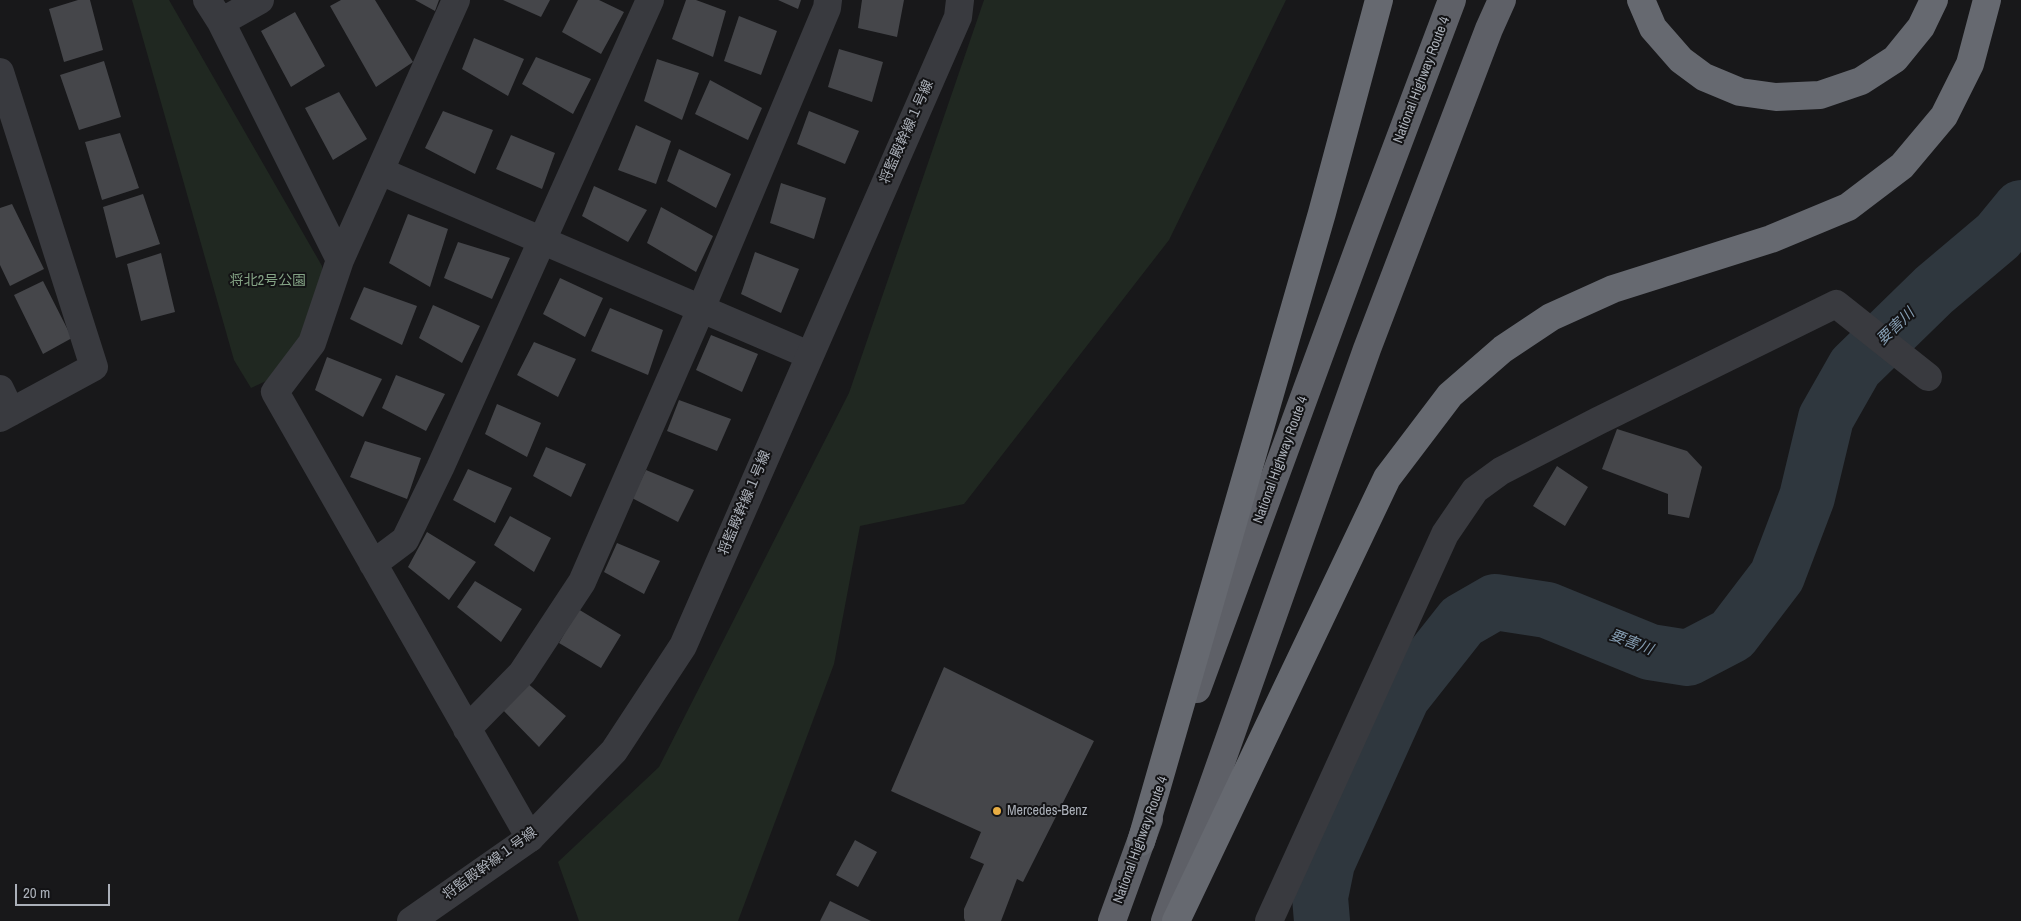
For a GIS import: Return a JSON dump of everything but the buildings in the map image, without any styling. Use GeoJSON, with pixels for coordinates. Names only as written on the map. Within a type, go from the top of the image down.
{"type":"FeatureCollection","features":[{"type":"Feature","properties":{"kind":"highway"},"geometry":{"type":"LineString","coordinates":[[1141,842],[1322,213],[1379,0]]}},
{"type":"Feature","properties":{"kind":"highway","name":"National Highway Route 4"},"geometry":{"type":"LineString","coordinates":[[1112,921],[1365,231],[1452,0]]}},
{"type":"Feature","properties":{"kind":"highway"},"geometry":{"type":"LineString","coordinates":[[1165,921],[1367,349],[1489,29],[1502,0]]}},
{"type":"Feature","properties":{"kind":"highway"},"geometry":{"type":"LineString","coordinates":[[1640,0],[1653,28],[1681,60],[1704,77],[1740,92],[1776,98],[1820,95],[1861,82],[1895,59],[1921,27],[1934,0]]}},
{"type":"Feature","properties":{"kind":"highway"},"geometry":{"type":"LineString","coordinates":[[1176,921],[1387,478],[1450,395],[1503,349],[1551,316],[1613,289],[1771,239],[1848,207],[1902,166],[1944,116],[1970,64],[1987,0]]}},
{"type":"Feature","properties":{"kind":"street"},"geometry":{"type":"LineString","coordinates":[[260,0],[214,11],[340,260]]}},
{"type":"Feature","properties":{"kind":"street"},"geometry":{"type":"LineString","coordinates":[[456,0],[340,260],[312,342],[275,392],[530,838]]}},
{"type":"Feature","properties":{"kind":"street"},"geometry":{"type":"LineString","coordinates":[[373,564],[405,540],[440,468],[650,0]]}},
{"type":"Feature","properties":{"kind":"street"},"geometry":{"type":"LineString","coordinates":[[467,728],[522,673],[582,582],[701,309],[823,17],[828,0]]}},
{"type":"Feature","properties":{"kind":"street","name":"将監殿幹線１号線"},"geometry":{"type":"LineString","coordinates":[[411,921],[530,838],[614,751],[683,646],[958,17],[960,0]]}},
{"type":"Feature","properties":{"kind":"street"},"geometry":{"type":"LineString","coordinates":[[0,72],[94,368],[4,406]]}},
{"type":"Feature","properties":{"kind":"street"},"geometry":{"type":"LineString","coordinates":[[380,171],[809,356]]}},
{"type":"Feature","properties":{"kind":"street"},"geometry":{"type":"LineString","coordinates":[[1269,921],[1445,534],[1475,490],[1500,471],[1836,304],[1928,377]]}},
{"type":"Feature","properties":{"kind":"green space","name":"将北2号公園"},"geometry":{"type":"Polygon","coordinates":[[[132,0],[169,0],[322,266],[323,288],[301,338],[286,360],[266,381],[251,388],[234,360],[132,0]]]}},
{"type":"Feature","properties":{"kind":"green space"},"geometry":{"type":"Polygon","coordinates":[[[984,0],[1286,0],[1169,240],[964,504],[860,526],[834,664],[738,921],[579,921],[558,862],[659,767],[849,393],[984,0]]]}},
{"type":"Feature","properties":{"kind":"waterway","name":"要害川"},"geometry":{"type":"LineString","coordinates":[[1322,921],[1320,897],[1327,863],[1402,697],[1462,621],[1495,602],[1547,610],[1650,652],[1688,658],[1732,635],[1777,576],[1807,497],[1826,418],[1855,367],[1934,290],[1998,236],[2021,208]]}},
{"type":"Feature","properties":{"kind":"place","name":"Mercedes-Benz"},"geometry":{"type":"Point","coordinates":[997,811]}}]}
